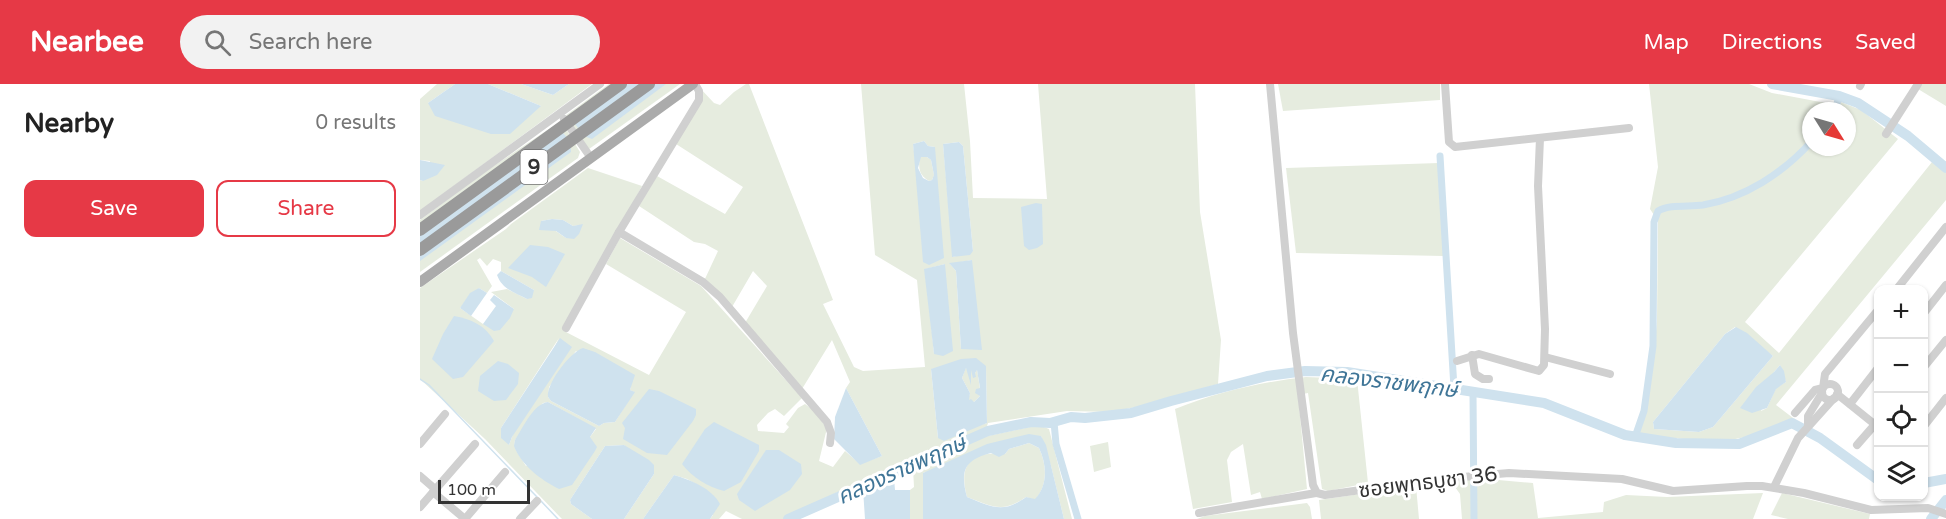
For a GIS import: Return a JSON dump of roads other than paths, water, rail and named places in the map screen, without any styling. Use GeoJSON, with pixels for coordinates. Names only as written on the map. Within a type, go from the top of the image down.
{"type":"FeatureCollection","features":[{"type":"Feature","properties":{"kind":"highway","name":"9"},"geometry":{"type":"LineString","coordinates":[[420,230],[621,84]]}},
{"type":"Feature","properties":{"kind":"highway","name":"9"},"geometry":{"type":"LineString","coordinates":[[420,250],[649,84]]}},
{"type":"Feature","properties":{"kind":"main road"},"geometry":{"type":"LineString","coordinates":[[420,282],[694,84]]}},
{"type":"Feature","properties":{"kind":"street"},"geometry":{"type":"LineString","coordinates":[[420,215],[600,84]]}},
{"type":"Feature","properties":{"kind":"street"},"geometry":{"type":"LineString","coordinates":[[566,328],[619,232],[699,100],[699,91],[694,84]]}},
{"type":"Feature","properties":{"kind":"street"},"geometry":{"type":"LineString","coordinates":[[1270,84],[1293,333],[1316,493]]}},
{"type":"Feature","properties":{"kind":"street"},"geometry":{"type":"LineString","coordinates":[[1445,84],[1449,142],[1453,146],[1462,147],[1629,128]]}},
{"type":"Feature","properties":{"kind":"street"},"geometry":{"type":"LineString","coordinates":[[1886,134],[1918,84]]}},
{"type":"Feature","properties":{"kind":"street"},"geometry":{"type":"LineString","coordinates":[[560,113],[591,158]]}},
{"type":"Feature","properties":{"kind":"street"},"geometry":{"type":"LineString","coordinates":[[1457,362],[1472,356],[1485,355],[1539,371],[1544,365],[1538,186],[1540,138]]}},
{"type":"Feature","properties":{"kind":"street"},"geometry":{"type":"LineString","coordinates":[[1900,285],[1946,227]]}},
{"type":"Feature","properties":{"kind":"street"},"geometry":{"type":"LineString","coordinates":[[619,232],[703,282],[720,297],[827,423],[831,433],[830,443]]}},
{"type":"Feature","properties":{"kind":"street"},"geometry":{"type":"LineString","coordinates":[[1928,306],[1946,285]]}},
{"type":"Feature","properties":{"kind":"street"},"geometry":{"type":"LineString","coordinates":[[1874,315],[1825,374],[1822,390],[1827,399],[1836,396],[1874,422]]}},
{"type":"Feature","properties":{"kind":"street"},"geometry":{"type":"LineString","coordinates":[[1928,361],[1946,340]]}},
{"type":"Feature","properties":{"kind":"street"},"geometry":{"type":"LineString","coordinates":[[1472,356],[1475,374],[1489,380]]}},
{"type":"Feature","properties":{"kind":"street"},"geometry":{"type":"LineString","coordinates":[[1545,357],[1610,374]]}},
{"type":"Feature","properties":{"kind":"street"},"geometry":{"type":"LineString","coordinates":[[1850,404],[1874,373]]}},
{"type":"Feature","properties":{"kind":"street"},"geometry":{"type":"LineString","coordinates":[[1774,487],[1822,390],[1827,384],[1832,384],[1837,389],[1836,396],[1805,428]]}},
{"type":"Feature","properties":{"kind":"street"},"geometry":{"type":"LineString","coordinates":[[1795,413],[1815,390],[1822,390]]}},
{"type":"Feature","properties":{"kind":"street"},"geometry":{"type":"LineString","coordinates":[[1928,420],[1946,398]]}},
{"type":"Feature","properties":{"kind":"street"},"geometry":{"type":"LineString","coordinates":[[420,444],[445,414]]}},
{"type":"Feature","properties":{"kind":"street"},"geometry":{"type":"LineString","coordinates":[[1857,445],[1874,427]]}},
{"type":"Feature","properties":{"kind":"street"},"geometry":{"type":"LineString","coordinates":[[420,507],[475,444]]}},
{"type":"Feature","properties":{"kind":"street"},"geometry":{"type":"LineString","coordinates":[[420,476],[465,519],[505,472]]}},
{"type":"Feature","properties":{"kind":"street","name":"ซอยพุทธบูชา 36"},"geometry":{"type":"LineString","coordinates":[[1199,513],[1316,493],[1325,495],[1464,476],[1509,473],[1622,479],[1673,492],[1747,486],[1774,487],[1871,510],[1928,508],[1946,514]]}},
{"type":"Feature","properties":{"kind":"street"},"geometry":{"type":"LineString","coordinates":[[520,519],[537,501]]}},
{"type":"Feature","properties":{"kind":"water"},"geometry":{"type":"Polygon","coordinates":[[[455,84],[488,84],[541,106],[510,134],[491,134],[435,116],[428,103],[455,84]]]}},
{"type":"Feature","properties":{"kind":"water"},"geometry":{"type":"Polygon","coordinates":[[[521,84],[569,84],[553,95],[521,84]]]}},
{"type":"Feature","properties":{"kind":"water"},"geometry":{"type":"Polygon","coordinates":[[[614,84],[666,84],[592,139],[584,136],[570,117],[614,84]]]}},
{"type":"Feature","properties":{"kind":"water"},"geometry":{"type":"Polygon","coordinates":[[[557,128],[567,138],[571,152],[420,261],[420,225],[557,128]]]}},
{"type":"Feature","properties":{"kind":"water"},"geometry":{"type":"Polygon","coordinates":[[[924,141],[928,146],[935,147],[944,258],[929,265],[923,262],[913,144],[924,141]],[[921,157],[918,168],[923,178],[929,181],[934,175],[931,160],[921,157]]]}},
{"type":"Feature","properties":{"kind":"water"},"geometry":{"type":"Polygon","coordinates":[[[959,142],[963,146],[973,251],[970,255],[952,257],[943,144],[959,142]]]}},
{"type":"Feature","properties":{"kind":"water"},"geometry":{"type":"Polygon","coordinates":[[[420,160],[445,165],[437,175],[423,181],[420,180],[420,160]]]}},
{"type":"Feature","properties":{"kind":"water"},"geometry":{"type":"Polygon","coordinates":[[[1036,203],[1042,204],[1043,244],[1029,250],[1024,246],[1021,207],[1036,203]]]}},
{"type":"Feature","properties":{"kind":"water"},"geometry":{"type":"Polygon","coordinates":[[[563,220],[573,226],[583,224],[574,239],[566,238],[556,231],[539,230],[541,221],[563,220]]]}},
{"type":"Feature","properties":{"kind":"water"},"geometry":{"type":"Polygon","coordinates":[[[530,245],[548,247],[565,254],[546,287],[532,277],[508,268],[530,245]]]}},
{"type":"Feature","properties":{"kind":"water"},"geometry":{"type":"Polygon","coordinates":[[[972,260],[982,350],[961,349],[956,271],[949,263],[972,260]]]}},
{"type":"Feature","properties":{"kind":"water"},"geometry":{"type":"Polygon","coordinates":[[[945,264],[953,351],[943,356],[934,354],[924,269],[945,264]]]}},
{"type":"Feature","properties":{"kind":"water"},"geometry":{"type":"Polygon","coordinates":[[[501,271],[534,290],[532,298],[527,299],[506,287],[497,275],[501,271]]]}},
{"type":"Feature","properties":{"kind":"water"},"geometry":{"type":"Polygon","coordinates":[[[479,288],[487,293],[471,316],[460,308],[470,293],[479,288]]]}},
{"type":"Feature","properties":{"kind":"water"},"geometry":{"type":"Polygon","coordinates":[[[494,295],[514,309],[500,330],[494,331],[483,324],[496,306],[490,300],[494,295]]]}},
{"type":"Feature","properties":{"kind":"water"},"geometry":{"type":"Polygon","coordinates":[[[454,316],[477,324],[494,341],[463,377],[453,379],[432,359],[454,316]]]}},
{"type":"Feature","properties":{"kind":"water"},"geometry":{"type":"Polygon","coordinates":[[[1736,327],[1747,333],[1773,356],[1713,427],[1699,432],[1654,429],[1653,422],[1725,334],[1736,327]]]}},
{"type":"Feature","properties":{"kind":"water"},"geometry":{"type":"Polygon","coordinates":[[[560,338],[572,347],[512,437],[509,445],[501,438],[501,428],[560,338]]]}},
{"type":"Feature","properties":{"kind":"water"},"geometry":{"type":"Polygon","coordinates":[[[583,348],[595,352],[635,375],[630,390],[635,392],[615,422],[599,426],[551,401],[548,397],[551,384],[560,369],[583,348]]]}},
{"type":"Feature","properties":{"kind":"water"},"geometry":{"type":"Polygon","coordinates":[[[976,358],[986,366],[987,423],[944,441],[938,438],[931,369],[961,359],[976,358]],[[966,368],[962,378],[970,393],[969,400],[974,402],[980,396],[975,393],[976,389],[980,388],[977,370],[976,377],[973,378],[971,370],[971,385],[966,368]]]}},
{"type":"Feature","properties":{"kind":"water"},"geometry":{"type":"Polygon","coordinates":[[[498,361],[508,364],[519,373],[518,384],[506,400],[494,401],[478,391],[480,376],[498,361]]]}},
{"type":"Feature","properties":{"kind":"water"},"geometry":{"type":"Polygon","coordinates":[[[1780,365],[1786,382],[1776,389],[1767,408],[1752,413],[1740,408],[1756,387],[1780,365]]]}},
{"type":"Feature","properties":{"kind":"water"},"geometry":{"type":"Polygon","coordinates":[[[846,388],[882,456],[860,465],[834,439],[835,417],[846,388]]]}},
{"type":"Feature","properties":{"kind":"water"},"geometry":{"type":"Polygon","coordinates":[[[649,389],[659,391],[696,409],[693,421],[667,455],[647,453],[623,439],[625,428],[622,423],[649,389]]]}},
{"type":"Feature","properties":{"kind":"water"},"geometry":{"type":"Polygon","coordinates":[[[548,402],[596,428],[590,437],[597,447],[595,451],[572,485],[559,489],[532,471],[521,459],[514,446],[515,440],[533,412],[548,402]]]}},
{"type":"Feature","properties":{"kind":"water"},"geometry":{"type":"Polygon","coordinates":[[[714,422],[759,445],[759,451],[741,482],[724,491],[701,481],[682,464],[705,429],[714,422]]]}},
{"type":"Feature","properties":{"kind":"water"},"geometry":{"type":"Polygon","coordinates":[[[1029,434],[1041,436],[1046,445],[1064,519],[923,519],[923,473],[987,444],[1029,434]],[[1029,443],[1009,449],[999,457],[991,453],[975,459],[964,473],[967,497],[997,507],[1011,506],[1026,497],[1035,499],[1042,488],[1045,475],[1044,461],[1039,448],[1029,443]]]}},
{"type":"Feature","properties":{"kind":"water"},"geometry":{"type":"Polygon","coordinates":[[[624,445],[649,460],[654,465],[654,474],[624,519],[592,519],[571,504],[570,500],[605,446],[624,445]]]}},
{"type":"Feature","properties":{"kind":"water"},"geometry":{"type":"Polygon","coordinates":[[[766,450],[779,450],[801,464],[802,474],[790,490],[755,511],[739,500],[737,494],[766,450]]]}},
{"type":"Feature","properties":{"kind":"water"},"geometry":{"type":"Polygon","coordinates":[[[674,475],[700,485],[716,498],[720,504],[710,519],[643,519],[674,475]]]}},
{"type":"Feature","properties":{"kind":"water"},"geometry":{"type":"Polygon","coordinates":[[[894,478],[895,490],[910,490],[910,519],[865,519],[863,489],[894,478]]]}},
{"type":"Feature","properties":{"kind":"waterway"},"geometry":{"type":"LineString","coordinates":[[1772,84],[1839,96],[1858,103],[1908,136],[1946,168]]}},
{"type":"Feature","properties":{"kind":"waterway"},"geometry":{"type":"LineString","coordinates":[[1837,102],[1839,96]]}},
{"type":"Feature","properties":{"kind":"waterway"},"geometry":{"type":"LineString","coordinates":[[1635,437],[1644,411],[1653,346],[1654,222],[1658,211],[1668,207],[1703,205],[1734,197],[1776,174],[1802,151]]}},
{"type":"Feature","properties":{"kind":"waterway"},"geometry":{"type":"LineString","coordinates":[[1440,156],[1454,388]]}},
{"type":"Feature","properties":{"kind":"waterway","name":"คลองราชพฤกษ์"},"geometry":{"type":"LineString","coordinates":[[788,519],[988,431],[1031,422],[1050,423],[1071,417],[1085,418],[1131,413],[1267,376],[1305,371],[1347,372],[1544,403],[1625,435],[1676,443],[1739,444],[1792,423],[1820,438],[1874,477]]}},
{"type":"Feature","properties":{"kind":"waterway"},"geometry":{"type":"LineString","coordinates":[[420,379],[429,385],[537,497]]}},
{"type":"Feature","properties":{"kind":"waterway"},"geometry":{"type":"LineString","coordinates":[[1473,392],[1474,519]]}},
{"type":"Feature","properties":{"kind":"waterway"},"geometry":{"type":"LineString","coordinates":[[1054,422],[1056,444],[1078,519]]}},
{"type":"Feature","properties":{"kind":"waterway","name":"คลองราชพฤกษ์"},"geometry":{"type":"LineString","coordinates":[[1928,482],[1946,479]]}},
{"type":"Feature","properties":{"kind":"waterway"},"geometry":{"type":"LineString","coordinates":[[540,500],[558,519]]}},
{"type":"Feature","properties":{"kind":"waterway","name":"คลองราชพฤกษ์"},"geometry":{"type":"LineString","coordinates":[[1931,519],[1946,500]]}}]}
